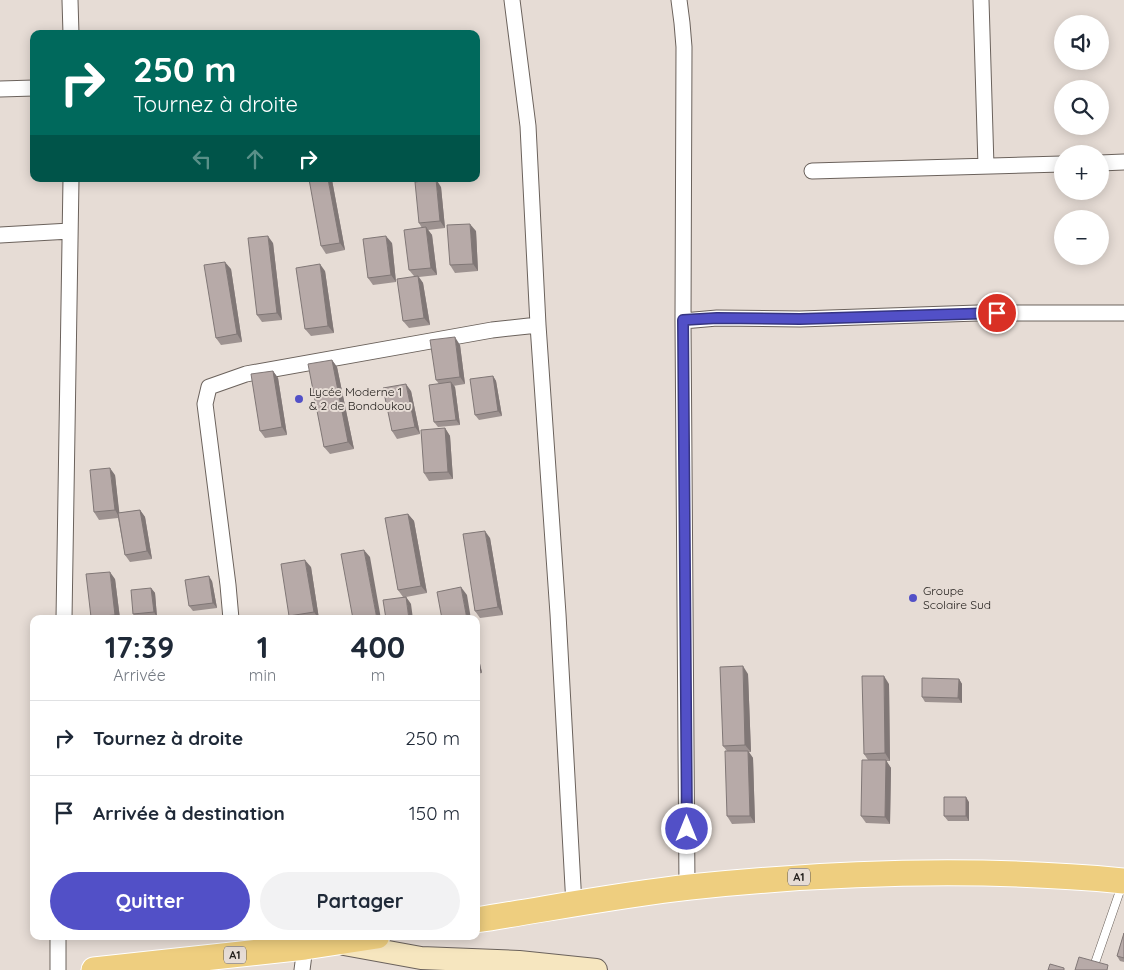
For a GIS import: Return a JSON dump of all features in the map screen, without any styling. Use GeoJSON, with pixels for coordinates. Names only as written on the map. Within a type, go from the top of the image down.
{"type":"FeatureCollection","features":[{"type":"Feature","properties":{"kind":"main road","name":"A1"},"geometry":{"type":"LineString","coordinates":[[480,919],[687,887],[804,876],[903,872],[1002,873],[1124,881]]}},
{"type":"Feature","properties":{"kind":"main road","name":"A1"},"geometry":{"type":"LineString","coordinates":[[94,970],[304,959],[336,943],[354,940]]}},
{"type":"Feature","properties":{"kind":"street"},"geometry":{"type":"LineString","coordinates":[[70,0],[71,30]]}},
{"type":"Feature","properties":{"kind":"street"},"geometry":{"type":"LineString","coordinates":[[512,0],[528,126],[538,325],[558,614],[574,905]]}},
{"type":"Feature","properties":{"kind":"street"},"geometry":{"type":"LineString","coordinates":[[679,0],[684,48],[683,320],[687,887]]}},
{"type":"Feature","properties":{"kind":"street"},"geometry":{"type":"LineString","coordinates":[[981,0],[986,166]]}},
{"type":"Feature","properties":{"kind":"street"},"geometry":{"type":"LineString","coordinates":[[0,89],[30,88]]}},
{"type":"Feature","properties":{"kind":"street"},"geometry":{"type":"LineString","coordinates":[[1109,163],[1124,162]]}},
{"type":"Feature","properties":{"kind":"street"},"geometry":{"type":"LineString","coordinates":[[812,172],[1054,164]]}},
{"type":"Feature","properties":{"kind":"street"},"geometry":{"type":"LineString","coordinates":[[64,615],[71,182]]}},
{"type":"Feature","properties":{"kind":"street"},"geometry":{"type":"LineString","coordinates":[[0,235],[70,230]]}},
{"type":"Feature","properties":{"kind":"street"},"geometry":{"type":"LineString","coordinates":[[683,320],[1124,313]]}},
{"type":"Feature","properties":{"kind":"street"},"geometry":{"type":"LineString","coordinates":[[231,615],[205,404],[209,387],[246,374],[492,330],[538,325]]}},
{"type":"Feature","properties":{"kind":"street"},"geometry":{"type":"LineString","coordinates":[[58,940],[58,970]]}},
{"type":"Feature","properties":{"kind":"street"},"geometry":{"type":"LineString","coordinates":[[336,943],[421,958],[596,970]]}},
{"type":"Feature","properties":{"kind":"lane"},"geometry":{"type":"LineString","coordinates":[[1095,964],[1124,881]]}},
{"type":"Feature","properties":{"kind":"building"},"geometry":{"type":"Polygon","coordinates":[[[310,182],[329,182],[340,243],[321,246],[310,182]]]}},
{"type":"Feature","properties":{"kind":"building"},"geometry":{"type":"Polygon","coordinates":[[[415,182],[436,182],[440,221],[419,223],[415,182]]]}},
{"type":"Feature","properties":{"kind":"building"},"geometry":{"type":"Polygon","coordinates":[[[470,224],[473,264],[450,265],[447,225],[470,224]]]}},
{"type":"Feature","properties":{"kind":"building"},"geometry":{"type":"Polygon","coordinates":[[[426,227],[431,268],[409,270],[404,230],[426,227]]]}},
{"type":"Feature","properties":{"kind":"building"},"geometry":{"type":"Polygon","coordinates":[[[268,236],[277,313],[257,315],[248,238],[268,236]]]}},
{"type":"Feature","properties":{"kind":"building"},"geometry":{"type":"Polygon","coordinates":[[[386,236],[391,275],[368,278],[363,239],[386,236]]]}},
{"type":"Feature","properties":{"kind":"building"},"geometry":{"type":"Polygon","coordinates":[[[225,262],[237,334],[216,338],[204,265],[225,262]]]}},
{"type":"Feature","properties":{"kind":"building"},"geometry":{"type":"Polygon","coordinates":[[[320,264],[328,326],[305,329],[296,268],[320,264]]]}},
{"type":"Feature","properties":{"kind":"building"},"geometry":{"type":"Polygon","coordinates":[[[418,276],[424,318],[403,321],[397,279],[418,276]]]}},
{"type":"Feature","properties":{"kind":"building"},"geometry":{"type":"Polygon","coordinates":[[[455,337],[460,377],[436,380],[430,340],[455,337]]]}},
{"type":"Feature","properties":{"kind":"building"},"geometry":{"type":"Polygon","coordinates":[[[332,360],[348,442],[324,447],[308,364],[332,360]]]}},
{"type":"Feature","properties":{"kind":"building"},"geometry":{"type":"Polygon","coordinates":[[[273,371],[282,427],[260,431],[251,374],[273,371]]]}},
{"type":"Feature","properties":{"kind":"building"},"geometry":{"type":"Polygon","coordinates":[[[493,376],[498,411],[475,415],[470,379],[493,376]]]}},
{"type":"Feature","properties":{"kind":"building"},"geometry":{"type":"Polygon","coordinates":[[[451,382],[456,420],[434,422],[429,385],[451,382]]]}},
{"type":"Feature","properties":{"kind":"building"},"geometry":{"type":"Polygon","coordinates":[[[406,384],[415,427],[392,431],[383,388],[406,384]]]}},
{"type":"Feature","properties":{"kind":"building"},"geometry":{"type":"Polygon","coordinates":[[[445,428],[448,472],[424,473],[421,430],[445,428]]]}},
{"type":"Feature","properties":{"kind":"building"},"geometry":{"type":"Polygon","coordinates":[[[110,468],[115,510],[94,512],[90,470],[110,468]]]}},
{"type":"Feature","properties":{"kind":"building"},"geometry":{"type":"Polygon","coordinates":[[[140,510],[147,551],[125,555],[118,513],[140,510]]]}},
{"type":"Feature","properties":{"kind":"building"},"geometry":{"type":"Polygon","coordinates":[[[408,514],[421,586],[398,590],[385,518],[408,514]]]}},
{"type":"Feature","properties":{"kind":"building"},"geometry":{"type":"Polygon","coordinates":[[[485,531],[498,607],[475,611],[463,534],[485,531]]]}},
{"type":"Feature","properties":{"kind":"building"},"geometry":{"type":"Polygon","coordinates":[[[364,550],[376,615],[352,615],[341,554],[364,550]]]}},
{"type":"Feature","properties":{"kind":"building"},"geometry":{"type":"Polygon","coordinates":[[[305,560],[314,612],[289,615],[281,564],[305,560]]]}},
{"type":"Feature","properties":{"kind":"building"},"geometry":{"type":"Polygon","coordinates":[[[110,572],[115,615],[91,615],[86,574],[110,572]]]}},
{"type":"Feature","properties":{"kind":"building"},"geometry":{"type":"Polygon","coordinates":[[[209,576],[213,603],[189,606],[185,580],[209,576]]]}},
{"type":"Feature","properties":{"kind":"building"},"geometry":{"type":"Polygon","coordinates":[[[461,587],[466,615],[441,615],[437,592],[461,587]]]}},
{"type":"Feature","properties":{"kind":"building"},"geometry":{"type":"Polygon","coordinates":[[[151,588],[154,612],[133,614],[131,590],[151,588]]]}},
{"type":"Feature","properties":{"kind":"building"},"geometry":{"type":"Polygon","coordinates":[[[406,597],[408,615],[385,615],[383,600],[406,597]]]}},
{"type":"Feature","properties":{"kind":"building"},"geometry":{"type":"Polygon","coordinates":[[[743,666],[745,745],[723,746],[720,667],[743,666]]]}},
{"type":"Feature","properties":{"kind":"building"},"geometry":{"type":"Polygon","coordinates":[[[862,676],[884,676],[885,753],[864,754],[862,676]]]}},
{"type":"Feature","properties":{"kind":"building"},"geometry":{"type":"Polygon","coordinates":[[[922,678],[959,679],[958,698],[922,697],[922,678]]]}},
{"type":"Feature","properties":{"kind":"building"},"geometry":{"type":"Polygon","coordinates":[[[725,751],[748,751],[750,816],[727,816],[725,751]]]}},
{"type":"Feature","properties":{"kind":"building"},"geometry":{"type":"Polygon","coordinates":[[[862,760],[886,760],[885,817],[861,816],[862,760]]]}},
{"type":"Feature","properties":{"kind":"building"},"geometry":{"type":"Polygon","coordinates":[[[944,797],[966,797],[966,816],[944,816],[944,797]]]}},
{"type":"Feature","properties":{"kind":"building"},"geometry":{"type":"Polygon","coordinates":[[[1124,933],[1124,958],[1117,956],[1124,933]]]}},
{"type":"Feature","properties":{"kind":"building"},"geometry":{"type":"Polygon","coordinates":[[[1079,957],[1108,965],[1107,970],[1075,970],[1079,957]]]}},
{"type":"Feature","properties":{"kind":"building"},"geometry":{"type":"Polygon","coordinates":[[[1050,964],[1064,968],[1064,970],[1048,970],[1050,964]]]}},
{"type":"Feature","properties":{"kind":"place","name":"Lycée Moderne 1 & 2 de Bondoukou"},"geometry":{"type":"Point","coordinates":[299,399]}},
{"type":"Feature","properties":{"kind":"place","name":"Groupe Scolaire Sud"},"geometry":{"type":"Point","coordinates":[913,598]}},
{"type":"Feature","properties":{"kind":"route"},"geometry":{"type":"LineString","coordinates":[[687,829],[683,320],[717,318],[800,319],[997,313]]}}]}
